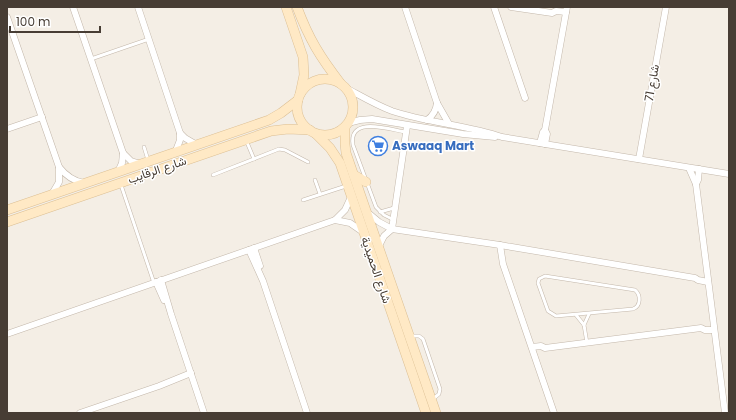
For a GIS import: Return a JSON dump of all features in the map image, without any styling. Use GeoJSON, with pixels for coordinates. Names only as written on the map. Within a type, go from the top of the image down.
{"type":"FeatureCollection","features":[{"type":"Feature","properties":{"kind":"street"},"geometry":{"type":"LineString","coordinates":[[73,7],[123,153],[122,163],[118,172]]}},
{"type":"Feature","properties":{"kind":"street"},"geometry":{"type":"LineString","coordinates":[[138,7],[180,133],[180,140],[175,152]]}},
{"type":"Feature","properties":{"kind":"street"},"geometry":{"type":"LineString","coordinates":[[286,7],[303,57],[304,75],[299,98],[298,115],[303,124],[313,132],[325,135],[333,134],[346,125],[360,120],[372,119],[407,129],[473,136],[502,137],[689,168],[729,172]]}},
{"type":"Feature","properties":{"kind":"street"},"geometry":{"type":"LineString","coordinates":[[297,7],[313,45],[351,96],[353,105],[352,115],[346,125]]}},
{"type":"Feature","properties":{"kind":"street"},"geometry":{"type":"LineString","coordinates":[[405,7],[437,103],[450,124]]}},
{"type":"Feature","properties":{"kind":"street"},"geometry":{"type":"LineString","coordinates":[[494,7],[525,98]]}},
{"type":"Feature","properties":{"kind":"street"},"geometry":{"type":"LineString","coordinates":[[512,7],[552,13],[556,11],[566,12],[546,130],[543,132],[543,144]]}},
{"type":"Feature","properties":{"kind":"street","name":"شارع 71"},"geometry":{"type":"LineString","coordinates":[[639,159],[666,7]]}},
{"type":"Feature","properties":{"kind":"street"},"geometry":{"type":"LineString","coordinates":[[7,17],[59,167],[70,179],[86,184]]}},
{"type":"Feature","properties":{"kind":"street"},"geometry":{"type":"LineString","coordinates":[[299,98],[306,87],[319,80],[328,79],[382,106],[403,114],[488,132],[502,137]]}},
{"type":"Feature","properties":{"kind":"street","name":"شارع الرقايب"},"geometry":{"type":"LineString","coordinates":[[7,210],[269,120],[281,113],[299,98]]}},
{"type":"Feature","properties":{"kind":"street"},"geometry":{"type":"LineString","coordinates":[[426,120],[430,118],[435,111],[437,103]]}},
{"type":"Feature","properties":{"kind":"street"},"geometry":{"type":"LineString","coordinates":[[7,129],[42,117]]}},
{"type":"Feature","properties":{"kind":"street","name":"شارع الحميدية"},"geometry":{"type":"LineString","coordinates":[[346,125],[345,148],[436,413]]}},
{"type":"Feature","properties":{"kind":"street","name":"شارع الرقايب"},"geometry":{"type":"LineString","coordinates":[[7,222],[276,130],[288,129],[313,132]]}},
{"type":"Feature","properties":{"kind":"street"},"geometry":{"type":"LineString","coordinates":[[379,246],[384,236],[392,229],[407,129]]}},
{"type":"Feature","properties":{"kind":"street","name":"شارع الحميدية"},"geometry":{"type":"LineString","coordinates":[[313,132],[340,162],[426,413]]}},
{"type":"Feature","properties":{"kind":"street"},"geometry":{"type":"LineString","coordinates":[[180,133],[191,142],[198,145]]}},
{"type":"Feature","properties":{"kind":"street"},"geometry":{"type":"LineString","coordinates":[[123,153],[131,161],[145,163]]}},
{"type":"Feature","properties":{"kind":"street"},"geometry":{"type":"LineString","coordinates":[[51,196],[59,182],[59,167]]}},
{"type":"Feature","properties":{"kind":"street"},"geometry":{"type":"LineString","coordinates":[[689,168],[696,184],[725,413]]}},
{"type":"Feature","properties":{"kind":"street"},"geometry":{"type":"LineString","coordinates":[[696,184],[700,169]]}},
{"type":"Feature","properties":{"kind":"street"},"geometry":{"type":"LineString","coordinates":[[354,175],[366,182]]}},
{"type":"Feature","properties":{"kind":"street"},"geometry":{"type":"LineString","coordinates":[[7,334],[335,220],[345,210],[351,197]]}},
{"type":"Feature","properties":{"kind":"street"},"geometry":{"type":"LineString","coordinates":[[367,212],[379,222],[392,229],[500,245],[695,278],[698,276],[708,279]]}},
{"type":"Feature","properties":{"kind":"street"},"geometry":{"type":"LineString","coordinates":[[335,220],[350,223],[363,232]]}},
{"type":"Feature","properties":{"kind":"street"},"geometry":{"type":"LineString","coordinates":[[500,245],[503,264],[554,413]]}},
{"type":"Feature","properties":{"kind":"street"},"geometry":{"type":"LineString","coordinates":[[252,249],[307,413]]}},
{"type":"Feature","properties":{"kind":"street"},"geometry":{"type":"LineString","coordinates":[[157,282],[171,314],[204,413]]}},
{"type":"Feature","properties":{"kind":"street"},"geometry":{"type":"LineString","coordinates":[[533,350],[541,346],[545,348],[701,328],[705,330],[713,327]]}},
{"type":"Feature","properties":{"kind":"street"},"geometry":{"type":"LineString","coordinates":[[80,413],[97,409],[191,375]]}},
{"type":"Feature","properties":{"kind":"street"},"geometry":{"type":"LineString","coordinates":[[97,409],[102,413]]}},
{"type":"Feature","properties":{"kind":"lane"},"geometry":{"type":"LineString","coordinates":[[91,59],[149,39]]}},
{"type":"Feature","properties":{"kind":"lane"},"geometry":{"type":"LineString","coordinates":[[394,220],[380,212],[374,202],[366,182],[353,139],[360,128],[366,126],[407,129]]}},
{"type":"Feature","properties":{"kind":"lane"},"geometry":{"type":"LineString","coordinates":[[246,140],[254,159]]}},
{"type":"Feature","properties":{"kind":"lane"},"geometry":{"type":"LineString","coordinates":[[144,147],[145,163]]}},
{"type":"Feature","properties":{"kind":"lane"},"geometry":{"type":"LineString","coordinates":[[213,175],[279,149],[282,149],[308,162]]}},
{"type":"Feature","properties":{"kind":"lane"},"geometry":{"type":"LineString","coordinates":[[315,180],[320,194]]}},
{"type":"Feature","properties":{"kind":"lane"},"geometry":{"type":"LineString","coordinates":[[120,183],[157,282]]}},
{"type":"Feature","properties":{"kind":"lane"},"geometry":{"type":"LineString","coordinates":[[303,200],[347,185]]}},
{"type":"Feature","properties":{"kind":"lane"},"geometry":{"type":"LineString","coordinates":[[380,212],[388,211],[396,207]]}},
{"type":"Feature","properties":{"kind":"lane"},"geometry":{"type":"LineString","coordinates":[[545,276],[633,289],[638,292],[639,304],[634,309],[590,313],[559,317],[550,313],[538,283],[541,277],[545,276]]}},
{"type":"Feature","properties":{"kind":"lane"},"geometry":{"type":"LineString","coordinates":[[584,325],[590,313]]}},
{"type":"Feature","properties":{"kind":"lane"},"geometry":{"type":"LineString","coordinates":[[576,315],[584,325],[587,343]]}},
{"type":"Feature","properties":{"kind":"place","name":"Aswaaq Mart"},"geometry":{"type":"Point","coordinates":[378,146]}}]}
